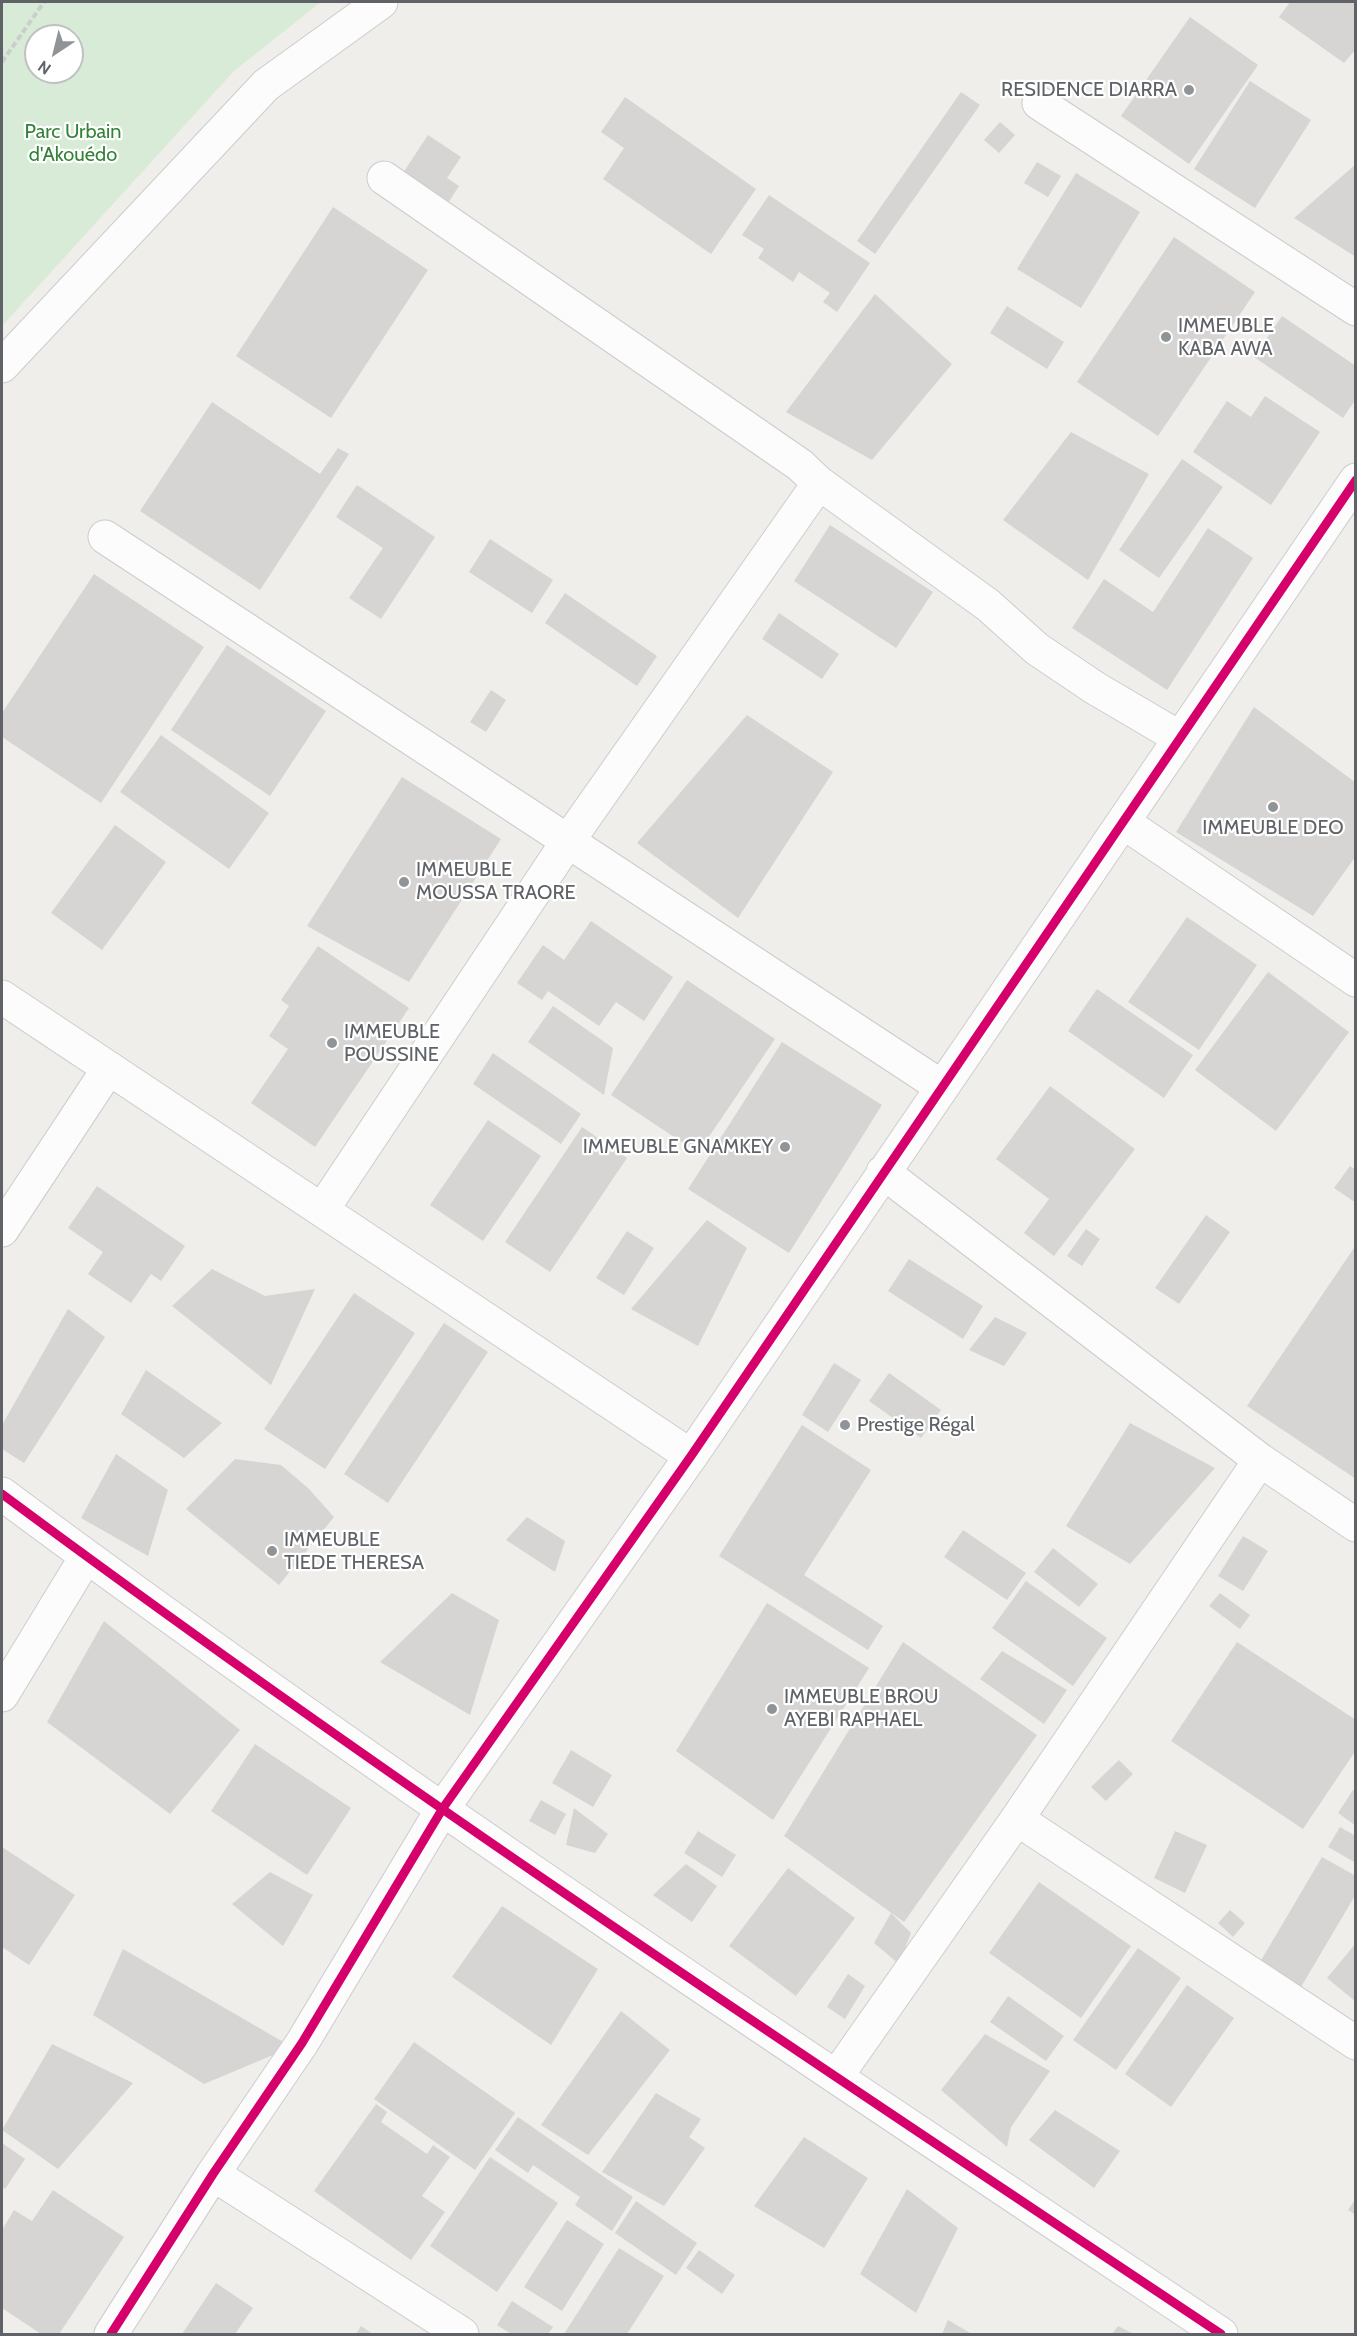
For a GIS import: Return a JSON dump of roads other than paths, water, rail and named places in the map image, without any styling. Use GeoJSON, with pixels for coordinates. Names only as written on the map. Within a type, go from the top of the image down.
{"type":"FeatureCollection","features":[{"type":"Feature","properties":{"kind":"street"},"geometry":{"type":"LineString","coordinates":[[2,366],[266,85],[381,2]]}},
{"type":"Feature","properties":{"kind":"street"},"geometry":{"type":"LineString","coordinates":[[1039,103],[1356,309]]}},
{"type":"Feature","properties":{"kind":"street"},"geometry":{"type":"LineString","coordinates":[[384,178],[800,465],[819,483],[988,605],[1037,649],[1095,688],[1180,738]]}},
{"type":"Feature","properties":{"kind":"street"},"geometry":{"type":"LineString","coordinates":[[111,2334],[213,2174],[302,2043],[443,1808],[691,1456],[1356,480]]}},
{"type":"Feature","properties":{"kind":"street"},"geometry":{"type":"LineString","coordinates":[[322,1210],[568,841],[819,483]]}},
{"type":"Feature","properties":{"kind":"street"},"geometry":{"type":"LineString","coordinates":[[105,537],[942,1087]]}},
{"type":"Feature","properties":{"kind":"street"},"geometry":{"type":"LineString","coordinates":[[1123,822],[1356,980]]}},
{"type":"Feature","properties":{"kind":"street"},"geometry":{"type":"LineString","coordinates":[[2,996],[691,1456]]}},
{"type":"Feature","properties":{"kind":"street"},"geometry":{"type":"LineString","coordinates":[[2,1230],[109,1068]]}},
{"type":"Feature","properties":{"kind":"street"},"geometry":{"type":"LineString","coordinates":[[883,1172],[1260,1460],[1356,1525]]}},
{"type":"Feature","properties":{"kind":"street"},"geometry":{"type":"LineString","coordinates":[[836,2078],[1017,1819],[1260,1460]]}},
{"type":"Feature","properties":{"kind":"street"},"geometry":{"type":"LineString","coordinates":[[2,1494],[286,1700],[836,2078],[1221,2334]]}},
{"type":"Feature","properties":{"kind":"street"},"geometry":{"type":"LineString","coordinates":[[2,1695],[86,1557]]}},
{"type":"Feature","properties":{"kind":"street"},"geometry":{"type":"LineString","coordinates":[[1017,1819],[1356,2043]]}},
{"type":"Feature","properties":{"kind":"street"},"geometry":{"type":"LineString","coordinates":[[213,2174],[462,2334]]}},
{"type":"Feature","properties":{"kind":"place","name":"RESIDENCE DIARRA"},"geometry":{"type":"Point","coordinates":[1189,90]}},
{"type":"Feature","properties":{"kind":"place","name":"IMMEUBLE KABA AWA"},"geometry":{"type":"Point","coordinates":[1166,337]}},
{"type":"Feature","properties":{"kind":"place","name":"IMMEUBLE DEO"},"geometry":{"type":"Point","coordinates":[1273,807]}},
{"type":"Feature","properties":{"kind":"place","name":"IMMEUBLE MOUSSA TRAORE"},"geometry":{"type":"Point","coordinates":[404,882]}},
{"type":"Feature","properties":{"kind":"place","name":"IMMEUBLE POUSSINE"},"geometry":{"type":"Point","coordinates":[332,1043]}},
{"type":"Feature","properties":{"kind":"place","name":"IMMEUBLE GNAMKEY"},"geometry":{"type":"Point","coordinates":[785,1147]}},
{"type":"Feature","properties":{"kind":"place","name":"Prestige Régal"},"geometry":{"type":"Point","coordinates":[845,1425]}},
{"type":"Feature","properties":{"kind":"place","name":"IMMEUBLE TIEDE THERESA"},"geometry":{"type":"Point","coordinates":[272,1551]}},
{"type":"Feature","properties":{"kind":"place","name":"IMMEUBLE BROU AYEBI RAPHAEL"},"geometry":{"type":"Point","coordinates":[772,1709]}},
{"type":"Feature","properties":{"kind":"park label","name":"Parc Urbain d'Akouédo"},"geometry":{"type":"Point","coordinates":[73,144]}}]}
